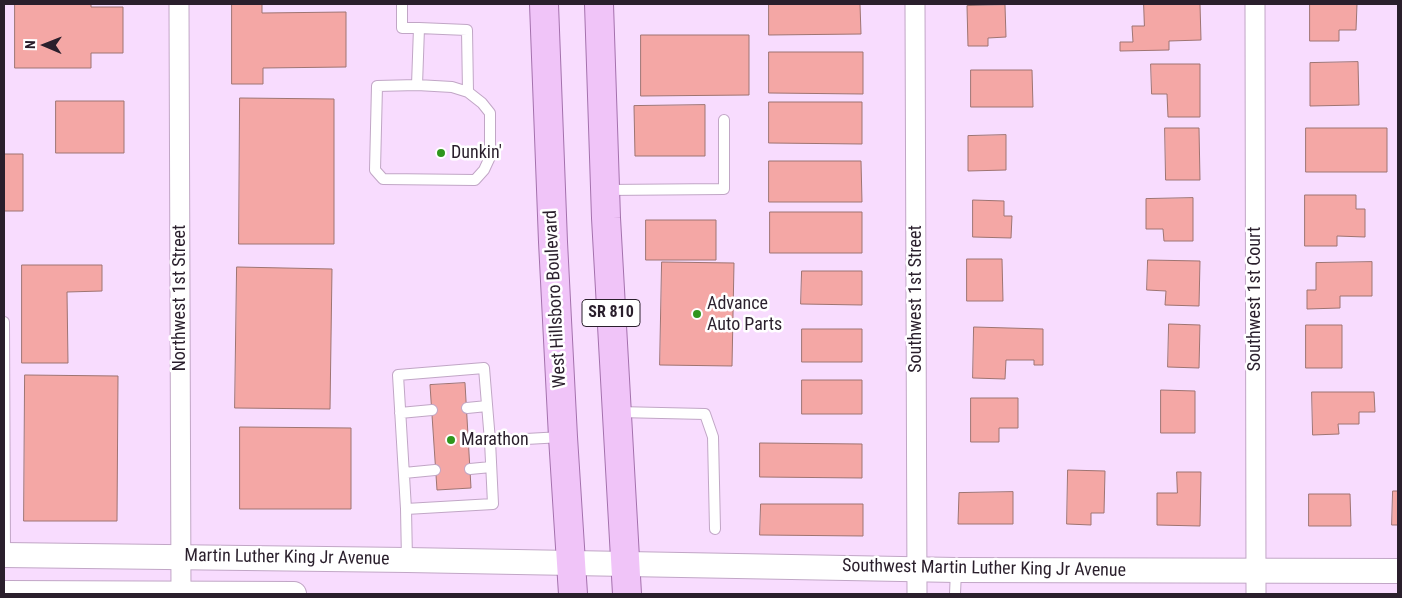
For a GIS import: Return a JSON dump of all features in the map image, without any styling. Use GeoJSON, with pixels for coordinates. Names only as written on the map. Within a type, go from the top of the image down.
{"type":"FeatureCollection","features":[{"type":"Feature","properties":{"kind":"main road","name":"West Hillsboro Boulevard"},"geometry":{"type":"LineString","coordinates":[[544,4],[551,194],[573,594]]}},
{"type":"Feature","properties":{"kind":"main road","name":"SR 810"},"geometry":{"type":"LineString","coordinates":[[600,4],[605,190],[627,594]]}},
{"type":"Feature","properties":{"kind":"street","name":"Northwest 1st Street"},"geometry":{"type":"LineString","coordinates":[[179,4],[181,592]]}},
{"type":"Feature","properties":{"kind":"street","name":"Southwest 1st Street"},"geometry":{"type":"LineString","coordinates":[[915,4],[917,594]]}},
{"type":"Feature","properties":{"kind":"street","name":"Southwest 1st Court"},"geometry":{"type":"LineString","coordinates":[[1255,4],[1256,594]]}},
{"type":"Feature","properties":{"kind":"street","name":"Martin Luther King Jr Avenue"},"geometry":{"type":"LineString","coordinates":[[4,555],[570,562]]}},
{"type":"Feature","properties":{"kind":"street","name":"Southwest Martin Luther King Jr Avenue"},"geometry":{"type":"LineString","coordinates":[[570,562],[956,570],[1398,571]]}},
{"type":"Feature","properties":{"kind":"street","name":"Martin Luther King Jr Avenue"},"geometry":{"type":"LineString","coordinates":[[4,593],[181,592],[294,594]]}},
{"type":"Feature","properties":{"kind":"lane"},"geometry":{"type":"LineString","coordinates":[[402,4],[402,28],[467,30],[468,92]]}},
{"type":"Feature","properties":{"kind":"lane"},"geometry":{"type":"LineString","coordinates":[[418,85],[419,28]]}},
{"type":"Feature","properties":{"kind":"lane"},"geometry":{"type":"LineString","coordinates":[[418,85],[452,87],[468,92],[482,103],[490,113],[490,157],[484,170],[475,180],[383,178],[375,170],[377,86],[418,85]]}},
{"type":"Feature","properties":{"kind":"lane"},"geometry":{"type":"LineString","coordinates":[[605,190],[724,189],[724,120]]}},
{"type":"Feature","properties":{"kind":"lane"},"geometry":{"type":"LineString","coordinates":[[4,322],[4,555]]}},
{"type":"Feature","properties":{"kind":"lane"},"geometry":{"type":"LineString","coordinates":[[406,509],[493,504],[484,368],[398,375],[407,560]]}},
{"type":"Feature","properties":{"kind":"lane"},"geometry":{"type":"LineString","coordinates":[[467,408],[487,406]]}},
{"type":"Feature","properties":{"kind":"lane"},"geometry":{"type":"LineString","coordinates":[[400,413],[432,410]]}},
{"type":"Feature","properties":{"kind":"lane"},"geometry":{"type":"LineString","coordinates":[[617,412],[705,414],[713,438],[715,529]]}},
{"type":"Feature","properties":{"kind":"lane"},"geometry":{"type":"LineString","coordinates":[[490,442],[563,437]]}},
{"type":"Feature","properties":{"kind":"lane"},"geometry":{"type":"LineString","coordinates":[[470,469],[491,467]]}},
{"type":"Feature","properties":{"kind":"lane"},"geometry":{"type":"LineString","coordinates":[[404,473],[435,470]]}},
{"type":"Feature","properties":{"kind":"lane"},"geometry":{"type":"LineString","coordinates":[[955,594],[956,570]]}},
{"type":"Feature","properties":{"kind":"building"},"geometry":{"type":"Polygon","coordinates":[[[15,4],[91,4],[91,7],[123,7],[123,53],[91,53],[91,68],[15,68],[15,4]]]}},
{"type":"Feature","properties":{"kind":"building"},"geometry":{"type":"Polygon","coordinates":[[[232,4],[262,4],[262,13],[346,12],[346,67],[263,68],[263,84],[232,84],[232,4]]]}},
{"type":"Feature","properties":{"kind":"building"},"geometry":{"type":"Polygon","coordinates":[[[769,4],[860,4],[861,34],[769,35],[769,4]]]}},
{"type":"Feature","properties":{"kind":"building"},"geometry":{"type":"Polygon","coordinates":[[[1144,4],[1200,4],[1201,40],[1169,41],[1169,50],[1120,51],[1120,42],[1133,42],[1132,26],[1144,26],[1144,4]]]}},
{"type":"Feature","properties":{"kind":"building"},"geometry":{"type":"Polygon","coordinates":[[[1310,4],[1357,4],[1356,30],[1339,30],[1339,41],[1310,41],[1310,4]]]}},
{"type":"Feature","properties":{"kind":"building"},"geometry":{"type":"Polygon","coordinates":[[[1005,5],[1006,37],[988,38],[988,46],[968,46],[967,6],[1005,5]]]}},
{"type":"Feature","properties":{"kind":"building"},"geometry":{"type":"Polygon","coordinates":[[[641,35],[749,35],[749,95],[641,96],[641,35]]]}},
{"type":"Feature","properties":{"kind":"building"},"geometry":{"type":"Polygon","coordinates":[[[769,52],[863,52],[863,94],[769,93],[769,52]]]}},
{"type":"Feature","properties":{"kind":"building"},"geometry":{"type":"Polygon","coordinates":[[[1358,62],[1359,105],[1310,106],[1310,63],[1358,62]]]}},
{"type":"Feature","properties":{"kind":"building"},"geometry":{"type":"Polygon","coordinates":[[[1151,64],[1200,64],[1200,117],[1168,117],[1167,94],[1152,94],[1151,64]]]}},
{"type":"Feature","properties":{"kind":"building"},"geometry":{"type":"Polygon","coordinates":[[[971,70],[1032,70],[1033,107],[971,107],[971,70]]]}},
{"type":"Feature","properties":{"kind":"building"},"geometry":{"type":"Polygon","coordinates":[[[240,98],[334,99],[334,244],[239,244],[240,98]]]}},
{"type":"Feature","properties":{"kind":"building"},"geometry":{"type":"Polygon","coordinates":[[[56,101],[124,101],[124,153],[56,153],[56,101]]]}},
{"type":"Feature","properties":{"kind":"building"},"geometry":{"type":"Polygon","coordinates":[[[769,102],[862,102],[862,144],[769,143],[769,102]]]}},
{"type":"Feature","properties":{"kind":"building"},"geometry":{"type":"Polygon","coordinates":[[[705,105],[705,156],[635,156],[634,106],[705,105]]]}},
{"type":"Feature","properties":{"kind":"building"},"geometry":{"type":"Polygon","coordinates":[[[1165,128],[1199,128],[1200,180],[1166,180],[1165,128]]]}},
{"type":"Feature","properties":{"kind":"building"},"geometry":{"type":"Polygon","coordinates":[[[1306,128],[1387,128],[1387,172],[1306,172],[1306,128]]]}},
{"type":"Feature","properties":{"kind":"building"},"geometry":{"type":"Polygon","coordinates":[[[1006,135],[1006,170],[968,171],[968,136],[1006,135]]]}},
{"type":"Feature","properties":{"kind":"building"},"geometry":{"type":"Polygon","coordinates":[[[4,154],[23,154],[23,211],[4,211],[4,154]]]}},
{"type":"Feature","properties":{"kind":"building"},"geometry":{"type":"Polygon","coordinates":[[[769,161],[861,161],[862,202],[769,202],[769,161]]]}},
{"type":"Feature","properties":{"kind":"building"},"geometry":{"type":"Polygon","coordinates":[[[1305,195],[1356,195],[1356,209],[1365,209],[1365,237],[1337,236],[1337,246],[1305,246],[1305,195]]]}},
{"type":"Feature","properties":{"kind":"building"},"geometry":{"type":"Polygon","coordinates":[[[1193,198],[1193,241],[1164,241],[1163,229],[1146,229],[1146,199],[1193,198]]]}},
{"type":"Feature","properties":{"kind":"building"},"geometry":{"type":"Polygon","coordinates":[[[973,200],[1004,201],[1004,216],[1012,216],[1011,238],[973,237],[973,200]]]}},
{"type":"Feature","properties":{"kind":"building"},"geometry":{"type":"Polygon","coordinates":[[[770,212],[862,212],[862,253],[770,253],[770,212]]]}},
{"type":"Feature","properties":{"kind":"building"},"geometry":{"type":"Polygon","coordinates":[[[646,220],[716,220],[716,260],[646,260],[646,220]]]}},
{"type":"Feature","properties":{"kind":"building"},"geometry":{"type":"Polygon","coordinates":[[[967,259],[1002,259],[1003,301],[967,301],[967,259]]]}},
{"type":"Feature","properties":{"kind":"building"},"geometry":{"type":"Polygon","coordinates":[[[1148,260],[1200,261],[1199,306],[1165,305],[1166,291],[1147,290],[1148,260]]]}},
{"type":"Feature","properties":{"kind":"building","name":"Advance Auto Parts"},"geometry":{"type":"Polygon","coordinates":[[[662,262],[734,263],[732,366],[660,365],[662,262]]]}},
{"type":"Feature","properties":{"kind":"building"},"geometry":{"type":"Polygon","coordinates":[[[1372,262],[1372,296],[1340,296],[1340,308],[1307,309],[1307,290],[1316,290],[1316,263],[1372,262]]]}},
{"type":"Feature","properties":{"kind":"building"},"geometry":{"type":"Polygon","coordinates":[[[22,265],[102,265],[102,291],[67,292],[68,363],[22,363],[22,265]]]}},
{"type":"Feature","properties":{"kind":"building"},"geometry":{"type":"Polygon","coordinates":[[[237,267],[332,269],[330,409],[235,408],[237,267]]]}},
{"type":"Feature","properties":{"kind":"building"},"geometry":{"type":"Polygon","coordinates":[[[802,271],[862,271],[862,305],[801,304],[802,271]]]}},
{"type":"Feature","properties":{"kind":"building"},"geometry":{"type":"Polygon","coordinates":[[[1169,324],[1200,325],[1199,368],[1168,367],[1169,324]]]}},
{"type":"Feature","properties":{"kind":"building"},"geometry":{"type":"Polygon","coordinates":[[[1306,325],[1342,325],[1342,368],[1306,368],[1306,325]]]}},
{"type":"Feature","properties":{"kind":"building"},"geometry":{"type":"Polygon","coordinates":[[[974,327],[1043,329],[1043,365],[1034,365],[1034,360],[1006,360],[1005,379],[973,378],[974,327]]]}},
{"type":"Feature","properties":{"kind":"building"},"geometry":{"type":"Polygon","coordinates":[[[802,329],[862,329],[862,362],[802,362],[802,329]]]}},
{"type":"Feature","properties":{"kind":"building"},"geometry":{"type":"Polygon","coordinates":[[[25,375],[118,376],[117,521],[24,521],[25,375]]]}},
{"type":"Feature","properties":{"kind":"building"},"geometry":{"type":"Polygon","coordinates":[[[802,380],[862,380],[862,414],[802,414],[802,380]]]}},
{"type":"Feature","properties":{"kind":"building","name":"Marathon"},"geometry":{"type":"Polygon","coordinates":[[[465,383],[471,488],[437,490],[430,385],[465,383]]]}},
{"type":"Feature","properties":{"kind":"building"},"geometry":{"type":"Polygon","coordinates":[[[1161,390],[1195,391],[1195,433],[1161,433],[1161,390]]]}},
{"type":"Feature","properties":{"kind":"building"},"geometry":{"type":"Polygon","coordinates":[[[1312,392],[1374,392],[1375,412],[1359,412],[1359,424],[1338,424],[1339,434],[1313,435],[1312,392]]]}},
{"type":"Feature","properties":{"kind":"building"},"geometry":{"type":"Polygon","coordinates":[[[971,398],[1018,398],[1018,428],[999,428],[999,442],[971,442],[971,398]]]}},
{"type":"Feature","properties":{"kind":"building"},"geometry":{"type":"Polygon","coordinates":[[[240,427],[351,428],[351,509],[240,509],[240,427]]]}},
{"type":"Feature","properties":{"kind":"building"},"geometry":{"type":"Polygon","coordinates":[[[760,443],[862,444],[862,478],[760,477],[760,443]]]}},
{"type":"Feature","properties":{"kind":"building"},"geometry":{"type":"Polygon","coordinates":[[[1068,470],[1105,471],[1104,513],[1091,513],[1091,525],[1067,524],[1068,470]]]}},
{"type":"Feature","properties":{"kind":"building"},"geometry":{"type":"Polygon","coordinates":[[[1177,472],[1201,472],[1200,526],[1157,525],[1157,493],[1177,493],[1177,472]]]}},
{"type":"Feature","properties":{"kind":"building"},"geometry":{"type":"Polygon","coordinates":[[[1393,491],[1398,491],[1398,525],[1392,525],[1393,491]]]}},
{"type":"Feature","properties":{"kind":"building"},"geometry":{"type":"Polygon","coordinates":[[[1013,492],[1013,524],[958,524],[959,493],[1013,492]]]}},
{"type":"Feature","properties":{"kind":"building"},"geometry":{"type":"Polygon","coordinates":[[[1309,494],[1350,494],[1351,526],[1309,526],[1309,494]]]}},
{"type":"Feature","properties":{"kind":"building"},"geometry":{"type":"Polygon","coordinates":[[[761,504],[863,504],[863,536],[760,535],[761,504]]]}},
{"type":"Feature","properties":{"kind":"place","name":"Dunkin'"},"geometry":{"type":"Point","coordinates":[441,153]}},
{"type":"Feature","properties":{"kind":"place","name":"Advance Auto Parts"},"geometry":{"type":"Point","coordinates":[697,314]}},
{"type":"Feature","properties":{"kind":"place","name":"Marathon"},"geometry":{"type":"Point","coordinates":[451,440]}}]}
